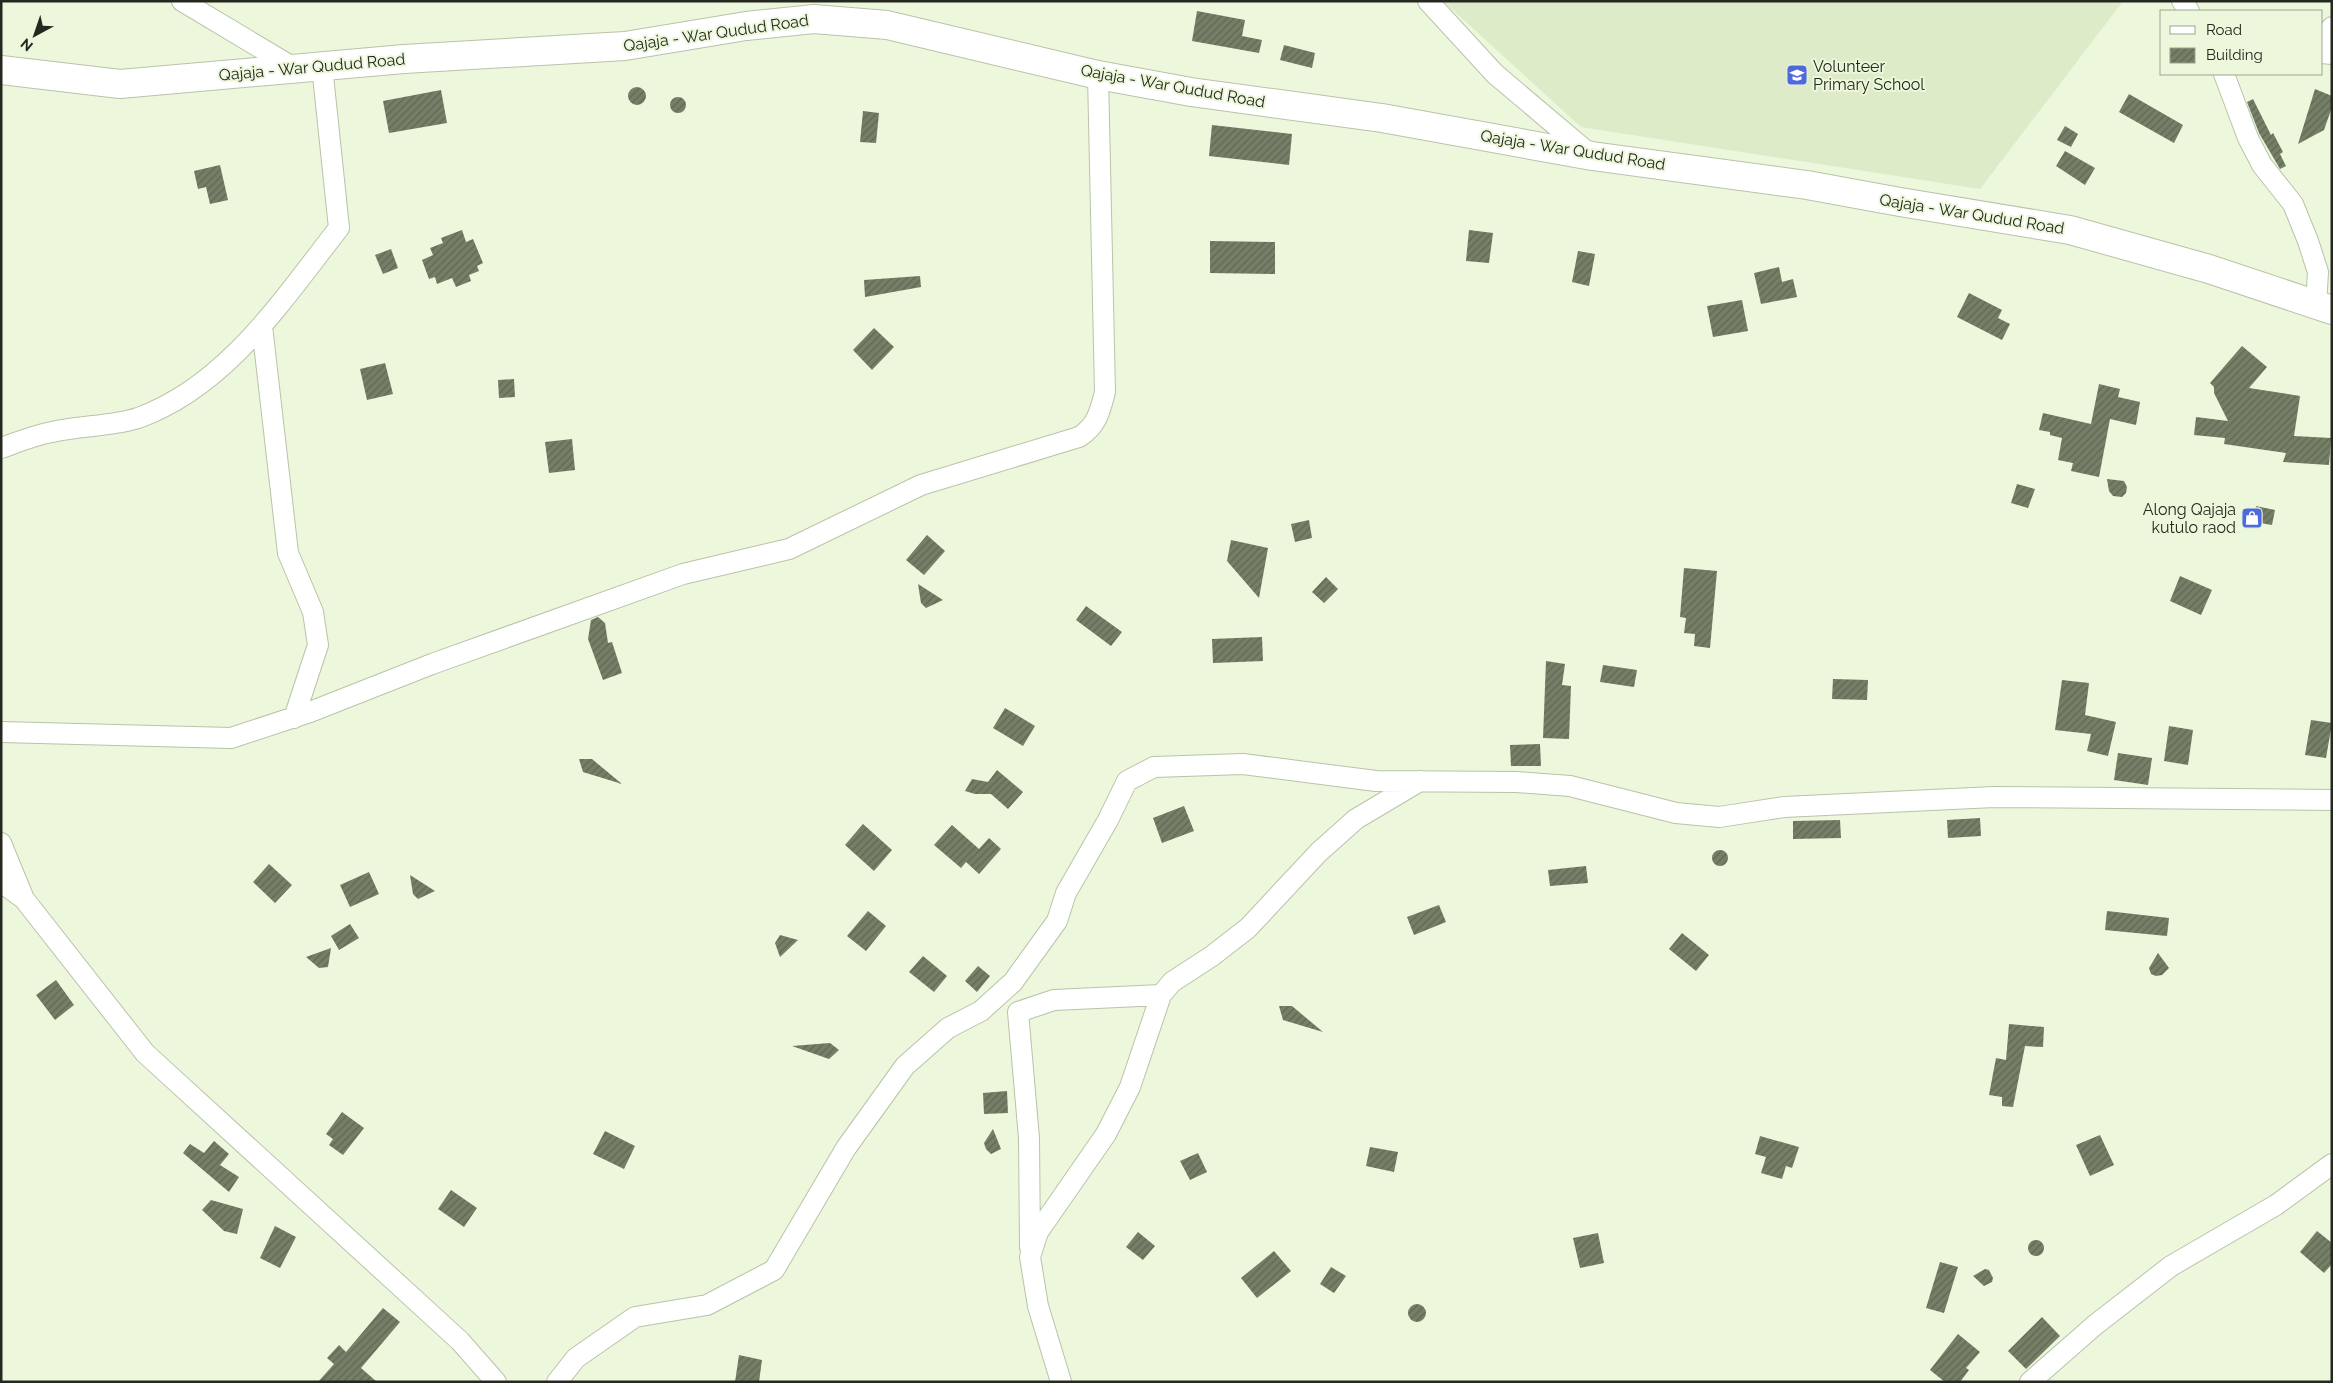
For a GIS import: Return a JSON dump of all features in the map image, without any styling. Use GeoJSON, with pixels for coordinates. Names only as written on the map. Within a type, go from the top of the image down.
{"type":"FeatureCollection","features":[{"type":"Feature","properties":{"kind":"street"},"geometry":{"type":"LineString","coordinates":[[182,1],[294,68]]}},
{"type":"Feature","properties":{"kind":"street"},"geometry":{"type":"LineString","coordinates":[[1428,1],[1495,74],[1592,156]]}},
{"type":"Feature","properties":{"kind":"street","name":"Qajaja - War Qudud Road"},"geometry":{"type":"LineString","coordinates":[[1,70],[120,84],[294,68],[625,46],[746,26],[814,19],[887,25],[1098,75],[1191,92],[1382,118],[1592,156],[1807,185],[2070,230],[2209,269],[2324,307]]}},
{"type":"Feature","properties":{"kind":"street"},"geometry":{"type":"LineString","coordinates":[[2323,40],[2332,26]]}},
{"type":"Feature","properties":{"kind":"street"},"geometry":{"type":"LineString","coordinates":[[1,448],[52,431],[92,427],[137,418],[174,402],[207,378],[262,326],[339,228],[322,66]]}},
{"type":"Feature","properties":{"kind":"street"},"geometry":{"type":"LineString","coordinates":[[1,732],[231,738],[294,718],[432,664],[683,574],[789,549],[921,485],[1079,437],[1091,430],[1098,417],[1105,392],[1098,75]]}},
{"type":"Feature","properties":{"kind":"street"},"geometry":{"type":"LineString","coordinates":[[2224,75],[2248,138],[2262,165],[2293,204],[2318,272],[2324,307]]}},
{"type":"Feature","properties":{"kind":"street"},"geometry":{"type":"LineString","coordinates":[[262,326],[288,553],[313,612],[318,645],[294,718]]}},
{"type":"Feature","properties":{"kind":"street"},"geometry":{"type":"LineString","coordinates":[[557,1382],[576,1358],[635,1317],[707,1305],[774,1270],[846,1148],[905,1066],[948,1028],[981,1011],[1012,982],[1057,921],[1066,893],[1108,820],[1126,781],[1154,767],[1243,764],[1376,781],[1516,782],[1570,786],[1676,813],[1719,817],[1784,808],[1994,797],[2332,800]]}},
{"type":"Feature","properties":{"kind":"street"},"geometry":{"type":"LineString","coordinates":[[1030,1257],[1038,1232],[1110,1127],[1130,1087],[1160,995],[1172,982],[1212,956],[1248,928],[1319,852],[1356,819],[1420,782]]}},
{"type":"Feature","properties":{"kind":"street"},"geometry":{"type":"LineString","coordinates":[[1,843],[24,899]]}},
{"type":"Feature","properties":{"kind":"street"},"geometry":{"type":"LineString","coordinates":[[1,882],[24,899],[145,1052],[460,1341],[496,1382]]}},
{"type":"Feature","properties":{"kind":"street"},"geometry":{"type":"LineString","coordinates":[[981,1011],[1018,1012],[1054,1000],[1160,995]]}},
{"type":"Feature","properties":{"kind":"street"},"geometry":{"type":"LineString","coordinates":[[1018,1012],[1029,1138],[1030,1257],[1038,1306],[1061,1382]]}},
{"type":"Feature","properties":{"kind":"street"},"geometry":{"type":"LineString","coordinates":[[2030,1382],[2095,1326],[2171,1266],[2276,1205],[2332,1164]]}},
{"type":"Feature","properties":{"kind":"shaded area","name":"Volunteer Primary School"},"geometry":{"type":"Polygon","coordinates":[[[1443,1],[2123,1],[1980,189],[1581,127],[1443,1]]]}},
{"type":"Feature","properties":{"kind":"building"},"geometry":{"type":"Polygon","coordinates":[[[1197,11],[1245,20],[1242,36],[1262,40],[1259,53],[1192,41],[1197,11]]]}},
{"type":"Feature","properties":{"kind":"building"},"geometry":{"type":"Polygon","coordinates":[[[1284,45],[1315,53],[1312,68],[1280,60],[1284,45]]]}},
{"type":"Feature","properties":{"kind":"building"},"geometry":{"type":"Polygon","coordinates":[[[637,87],[643,90],[646,96],[643,102],[637,105],[631,102],[628,96],[631,90],[637,87]]]}},
{"type":"Feature","properties":{"kind":"building"},"geometry":{"type":"Polygon","coordinates":[[[2315,89],[2332,96],[2332,107],[2324,130],[2298,144],[2315,89]]]}},
{"type":"Feature","properties":{"kind":"building"},"geometry":{"type":"Polygon","coordinates":[[[441,90],[447,123],[389,133],[383,101],[441,90]]]}},
{"type":"Feature","properties":{"kind":"building"},"geometry":{"type":"Polygon","coordinates":[[[2129,94],[2183,125],[2174,143],[2119,112],[2129,94]]]}},
{"type":"Feature","properties":{"kind":"building"},"geometry":{"type":"Polygon","coordinates":[[[675,97],[681,97],[686,102],[684,111],[675,113],[670,108],[670,102],[675,97]]]}},
{"type":"Feature","properties":{"kind":"building"},"geometry":{"type":"Polygon","coordinates":[[[2253,99],[2271,135],[2273,133],[2283,152],[2280,154],[2286,166],[2280,169],[2259,133],[2247,102],[2253,99]]]}},
{"type":"Feature","properties":{"kind":"building"},"geometry":{"type":"Polygon","coordinates":[[[863,111],[879,113],[876,143],[860,142],[863,111]]]}},
{"type":"Feature","properties":{"kind":"building"},"geometry":{"type":"Polygon","coordinates":[[[1212,125],[1292,134],[1289,165],[1209,156],[1212,125]]]}},
{"type":"Feature","properties":{"kind":"building"},"geometry":{"type":"Polygon","coordinates":[[[2065,126],[2078,134],[2071,147],[2057,140],[2065,126]]]}},
{"type":"Feature","properties":{"kind":"building"},"geometry":{"type":"Polygon","coordinates":[[[2065,151],[2095,168],[2085,185],[2056,166],[2065,151]]]}},
{"type":"Feature","properties":{"kind":"building"},"geometry":{"type":"Polygon","coordinates":[[[220,165],[228,200],[210,204],[206,187],[198,189],[194,171],[220,165]]]}},
{"type":"Feature","properties":{"kind":"building"},"geometry":{"type":"Polygon","coordinates":[[[462,230],[466,242],[473,239],[483,263],[477,266],[479,271],[469,275],[471,281],[456,287],[452,278],[437,284],[435,277],[429,279],[422,260],[433,255],[430,248],[443,243],[441,238],[462,230]]]}},
{"type":"Feature","properties":{"kind":"building"},"geometry":{"type":"Polygon","coordinates":[[[1469,230],[1493,233],[1489,263],[1466,261],[1469,230]]]}},
{"type":"Feature","properties":{"kind":"building"},"geometry":{"type":"Polygon","coordinates":[[[1210,241],[1275,242],[1275,274],[1210,273],[1210,241]]]}},
{"type":"Feature","properties":{"kind":"building"},"geometry":{"type":"Polygon","coordinates":[[[391,249],[398,268],[383,274],[375,255],[391,249]]]}},
{"type":"Feature","properties":{"kind":"building"},"geometry":{"type":"Polygon","coordinates":[[[1578,251],[1595,254],[1589,286],[1572,282],[1578,251]]]}},
{"type":"Feature","properties":{"kind":"building"},"geometry":{"type":"Polygon","coordinates":[[[1779,267],[1782,282],[1793,279],[1797,297],[1761,304],[1754,273],[1779,267]]]}},
{"type":"Feature","properties":{"kind":"building"},"geometry":{"type":"Polygon","coordinates":[[[920,276],[921,287],[865,297],[864,280],[920,276]]]}},
{"type":"Feature","properties":{"kind":"building"},"geometry":{"type":"Polygon","coordinates":[[[1969,293],[2002,310],[1998,318],[2010,324],[2002,340],[1957,317],[1969,293]]]}},
{"type":"Feature","properties":{"kind":"building"},"geometry":{"type":"Polygon","coordinates":[[[1742,300],[1748,331],[1713,337],[1707,306],[1742,300]]]}},
{"type":"Feature","properties":{"kind":"building"},"geometry":{"type":"Polygon","coordinates":[[[874,328],[894,347],[872,370],[853,350],[874,328]]]}},
{"type":"Feature","properties":{"kind":"building"},"geometry":{"type":"Polygon","coordinates":[[[2242,346],[2267,367],[2249,388],[2300,396],[2294,436],[2331,438],[2329,465],[2283,462],[2286,453],[2224,444],[2225,438],[2194,435],[2196,417],[2228,421],[2214,393],[2214,387],[2210,383],[2242,346]]]}},
{"type":"Feature","properties":{"kind":"building"},"geometry":{"type":"Polygon","coordinates":[[[385,363],[393,394],[367,400],[360,369],[385,363]]]}},
{"type":"Feature","properties":{"kind":"building"},"geometry":{"type":"Polygon","coordinates":[[[514,379],[515,397],[499,398],[498,380],[514,379]]]}},
{"type":"Feature","properties":{"kind":"building"},"geometry":{"type":"Polygon","coordinates":[[[2099,384],[2120,389],[2118,397],[2140,402],[2136,425],[2110,419],[2099,477],[2071,471],[2073,463],[2058,460],[2062,438],[2050,435],[2050,432],[2039,430],[2043,413],[2091,424],[2099,384]]]}},
{"type":"Feature","properties":{"kind":"building"},"geometry":{"type":"Polygon","coordinates":[[[572,439],[575,470],[549,473],[545,442],[572,439]]]}},
{"type":"Feature","properties":{"kind":"building"},"geometry":{"type":"Polygon","coordinates":[[[2107,479],[2124,481],[2127,487],[2126,493],[2122,497],[2113,496],[2109,491],[2107,479]]]}},
{"type":"Feature","properties":{"kind":"building"},"geometry":{"type":"Polygon","coordinates":[[[2017,484],[2035,489],[2028,508],[2011,503],[2017,484]]]}},
{"type":"Feature","properties":{"kind":"building"},"geometry":{"type":"Polygon","coordinates":[[[2256,506],[2275,510],[2272,525],[2254,522],[2256,506]]]}},
{"type":"Feature","properties":{"kind":"building"},"geometry":{"type":"Polygon","coordinates":[[[1309,520],[1312,538],[1295,542],[1291,524],[1309,520]]]}},
{"type":"Feature","properties":{"kind":"building"},"geometry":{"type":"Polygon","coordinates":[[[927,535],[945,551],[924,575],[906,560],[927,535]]]}},
{"type":"Feature","properties":{"kind":"building"},"geometry":{"type":"Polygon","coordinates":[[[1231,540],[1268,548],[1259,598],[1227,561],[1231,540]]]}},
{"type":"Feature","properties":{"kind":"building"},"geometry":{"type":"Polygon","coordinates":[[[1684,568],[1717,571],[1710,648],[1694,646],[1695,634],[1684,633],[1686,618],[1680,617],[1684,568]]]}},
{"type":"Feature","properties":{"kind":"building"},"geometry":{"type":"Polygon","coordinates":[[[2180,576],[2212,590],[2201,615],[2170,601],[2180,576]]]}},
{"type":"Feature","properties":{"kind":"building"},"geometry":{"type":"Polygon","coordinates":[[[1326,577],[1338,589],[1324,603],[1312,592],[1326,577]]]}},
{"type":"Feature","properties":{"kind":"building"},"geometry":{"type":"Polygon","coordinates":[[[918,584],[943,600],[926,608],[921,603],[918,584]]]}},
{"type":"Feature","properties":{"kind":"building"},"geometry":{"type":"Polygon","coordinates":[[[1086,606],[1122,632],[1111,646],[1076,620],[1086,606]]]}},
{"type":"Feature","properties":{"kind":"building"},"geometry":{"type":"Polygon","coordinates":[[[598,617],[605,623],[608,643],[612,642],[622,673],[603,680],[588,639],[591,620],[598,617]]]}},
{"type":"Feature","properties":{"kind":"building"},"geometry":{"type":"Polygon","coordinates":[[[1262,637],[1263,661],[1213,663],[1212,639],[1262,637]]]}},
{"type":"Feature","properties":{"kind":"building"},"geometry":{"type":"Polygon","coordinates":[[[1546,661],[1565,664],[1562,685],[1571,686],[1569,739],[1543,738],[1546,661]]]}},
{"type":"Feature","properties":{"kind":"building"},"geometry":{"type":"Polygon","coordinates":[[[1603,665],[1637,670],[1634,687],[1600,682],[1603,665]]]}},
{"type":"Feature","properties":{"kind":"building"},"geometry":{"type":"Polygon","coordinates":[[[1833,679],[1868,680],[1867,700],[1832,699],[1833,679]]]}},
{"type":"Feature","properties":{"kind":"building"},"geometry":{"type":"Polygon","coordinates":[[[2062,680],[2089,683],[2085,715],[2116,722],[2108,756],[2087,751],[2091,734],[2055,730],[2062,680]]]}},
{"type":"Feature","properties":{"kind":"building"},"geometry":{"type":"Polygon","coordinates":[[[1005,708],[1035,726],[1023,746],[993,728],[1005,708]]]}},
{"type":"Feature","properties":{"kind":"building"},"geometry":{"type":"Polygon","coordinates":[[[2311,720],[2332,723],[2326,758],[2305,755],[2311,720]]]}},
{"type":"Feature","properties":{"kind":"building"},"geometry":{"type":"Polygon","coordinates":[[[2169,726],[2193,730],[2188,765],[2164,761],[2169,726]]]}},
{"type":"Feature","properties":{"kind":"building"},"geometry":{"type":"Polygon","coordinates":[[[1540,744],[1541,766],[1511,766],[1510,745],[1540,744]]]}},
{"type":"Feature","properties":{"kind":"building"},"geometry":{"type":"Polygon","coordinates":[[[2118,753],[2152,758],[2148,785],[2114,780],[2118,753]]]}},
{"type":"Feature","properties":{"kind":"building"},"geometry":{"type":"Polygon","coordinates":[[[579,759],[592,759],[622,784],[583,772],[579,759]]]}},
{"type":"Feature","properties":{"kind":"building"},"geometry":{"type":"Polygon","coordinates":[[[997,770],[1023,792],[1008,809],[991,794],[975,794],[965,791],[972,779],[988,782],[997,770]]]}},
{"type":"Feature","properties":{"kind":"building"},"geometry":{"type":"Polygon","coordinates":[[[1184,806],[1194,831],[1162,843],[1153,818],[1184,806]]]}},
{"type":"Feature","properties":{"kind":"building"},"geometry":{"type":"Polygon","coordinates":[[[1980,818],[1981,836],[1948,838],[1947,820],[1980,818]]]}},
{"type":"Feature","properties":{"kind":"building"},"geometry":{"type":"Polygon","coordinates":[[[1840,820],[1841,838],[1793,839],[1793,821],[1840,820]]]}},
{"type":"Feature","properties":{"kind":"building"},"geometry":{"type":"Polygon","coordinates":[[[863,824],[892,850],[874,871],[845,845],[863,824]]]}},
{"type":"Feature","properties":{"kind":"building"},"geometry":{"type":"Polygon","coordinates":[[[952,825],[979,849],[989,838],[1001,849],[979,874],[966,862],[961,868],[934,845],[952,825]]]}},
{"type":"Feature","properties":{"kind":"building"},"geometry":{"type":"Polygon","coordinates":[[[1717,850],[1723,850],[1728,855],[1726,864],[1717,866],[1712,861],[1712,855],[1717,850]]]}},
{"type":"Feature","properties":{"kind":"building"},"geometry":{"type":"Polygon","coordinates":[[[269,864],[292,885],[275,903],[253,882],[269,864]]]}},
{"type":"Feature","properties":{"kind":"building"},"geometry":{"type":"Polygon","coordinates":[[[1586,866],[1588,883],[1550,886],[1548,870],[1586,866]]]}},
{"type":"Feature","properties":{"kind":"building"},"geometry":{"type":"Polygon","coordinates":[[[369,872],[379,894],[350,907],[340,885],[369,872]]]}},
{"type":"Feature","properties":{"kind":"building"},"geometry":{"type":"Polygon","coordinates":[[[410,875],[435,891],[418,899],[413,894],[410,875]]]}},
{"type":"Feature","properties":{"kind":"building"},"geometry":{"type":"Polygon","coordinates":[[[1439,905],[1446,922],[1414,935],[1407,917],[1439,905]]]}},
{"type":"Feature","properties":{"kind":"building"},"geometry":{"type":"Polygon","coordinates":[[[868,911],[886,926],[866,951],[847,936],[868,911]]]}},
{"type":"Feature","properties":{"kind":"building"},"geometry":{"type":"Polygon","coordinates":[[[2107,911],[2169,918],[2167,936],[2105,930],[2107,911]]]}},
{"type":"Feature","properties":{"kind":"building"},"geometry":{"type":"Polygon","coordinates":[[[350,924],[359,938],[339,950],[331,936],[350,924]]]}},
{"type":"Feature","properties":{"kind":"building"},"geometry":{"type":"Polygon","coordinates":[[[1682,933],[1709,955],[1696,971],[1669,949],[1682,933]]]}},
{"type":"Feature","properties":{"kind":"building"},"geometry":{"type":"Polygon","coordinates":[[[780,935],[798,940],[780,957],[775,943],[780,935]]]}},
{"type":"Feature","properties":{"kind":"building"},"geometry":{"type":"Polygon","coordinates":[[[331,948],[328,967],[319,968],[306,957],[331,948]]]}},
{"type":"Feature","properties":{"kind":"building"},"geometry":{"type":"Polygon","coordinates":[[[2158,953],[2169,968],[2162,975],[2156,976],[2151,974],[2149,968],[2158,953]]]}},
{"type":"Feature","properties":{"kind":"building"},"geometry":{"type":"Polygon","coordinates":[[[923,956],[947,976],[934,992],[909,972],[923,956]]]}},
{"type":"Feature","properties":{"kind":"building"},"geometry":{"type":"Polygon","coordinates":[[[978,966],[990,976],[977,992],[965,981],[978,966]]]}},
{"type":"Feature","properties":{"kind":"building"},"geometry":{"type":"Polygon","coordinates":[[[56,980],[74,1005],[55,1020],[36,995],[56,980]]]}},
{"type":"Feature","properties":{"kind":"building"},"geometry":{"type":"Polygon","coordinates":[[[1279,1006],[1292,1006],[1323,1032],[1283,1020],[1279,1006]]]}},
{"type":"Feature","properties":{"kind":"building"},"geometry":{"type":"Polygon","coordinates":[[[2009,1024],[2044,1027],[2043,1047],[2025,1046],[2013,1107],[2002,1106],[2002,1097],[1989,1095],[1996,1058],[2006,1060],[2009,1024]]]}},
{"type":"Feature","properties":{"kind":"building"},"geometry":{"type":"Polygon","coordinates":[[[830,1043],[839,1050],[829,1059],[792,1046],[830,1043]]]}},
{"type":"Feature","properties":{"kind":"building"},"geometry":{"type":"Polygon","coordinates":[[[1007,1091],[1008,1113],[984,1114],[983,1093],[1007,1091]]]}},
{"type":"Feature","properties":{"kind":"building"},"geometry":{"type":"Polygon","coordinates":[[[342,1112],[364,1128],[343,1155],[329,1145],[333,1139],[326,1134],[342,1112]]]}},
{"type":"Feature","properties":{"kind":"building"},"geometry":{"type":"Polygon","coordinates":[[[993,1129],[1001,1149],[991,1154],[986,1149],[984,1143],[993,1129]]]}},
{"type":"Feature","properties":{"kind":"building"},"geometry":{"type":"Polygon","coordinates":[[[605,1131],[635,1146],[624,1169],[593,1154],[605,1131]]]}},
{"type":"Feature","properties":{"kind":"building"},"geometry":{"type":"Polygon","coordinates":[[[2100,1135],[2114,1165],[2090,1176],[2076,1145],[2100,1135]]]}},
{"type":"Feature","properties":{"kind":"building"},"geometry":{"type":"Polygon","coordinates":[[[1760,1136],[1799,1147],[1792,1168],[1786,1166],[1782,1179],[1761,1173],[1766,1157],[1755,1154],[1760,1136]]]}},
{"type":"Feature","properties":{"kind":"building"},"geometry":{"type":"Polygon","coordinates":[[[214,1141],[229,1154],[220,1165],[239,1177],[229,1192],[183,1153],[190,1144],[204,1153],[214,1141]]]}},
{"type":"Feature","properties":{"kind":"building"},"geometry":{"type":"Polygon","coordinates":[[[1370,1147],[1398,1152],[1394,1172],[1366,1166],[1370,1147]]]}},
{"type":"Feature","properties":{"kind":"building"},"geometry":{"type":"Polygon","coordinates":[[[1198,1153],[1207,1172],[1190,1180],[1180,1161],[1198,1153]]]}},
{"type":"Feature","properties":{"kind":"building"},"geometry":{"type":"Polygon","coordinates":[[[451,1190],[477,1208],[464,1227],[438,1209],[451,1190]]]}},
{"type":"Feature","properties":{"kind":"building"},"geometry":{"type":"Polygon","coordinates":[[[211,1200],[243,1209],[237,1234],[224,1231],[202,1210],[211,1200]]]}},
{"type":"Feature","properties":{"kind":"building"},"geometry":{"type":"Polygon","coordinates":[[[275,1226],[296,1237],[280,1268],[260,1258],[275,1226]]]}},
{"type":"Feature","properties":{"kind":"building"},"geometry":{"type":"Polygon","coordinates":[[[2317,1231],[2332,1243],[2332,1264],[2324,1273],[2300,1252],[2317,1231]]]}},
{"type":"Feature","properties":{"kind":"building"},"geometry":{"type":"Polygon","coordinates":[[[1138,1232],[1155,1246],[1143,1260],[1126,1247],[1138,1232]]]}},
{"type":"Feature","properties":{"kind":"building"},"geometry":{"type":"Polygon","coordinates":[[[1598,1233],[1604,1263],[1580,1268],[1573,1238],[1598,1233]]]}},
{"type":"Feature","properties":{"kind":"building"},"geometry":{"type":"Polygon","coordinates":[[[2033,1240],[2039,1240],[2044,1245],[2042,1254],[2033,1256],[2028,1251],[2028,1245],[2033,1240]]]}},
{"type":"Feature","properties":{"kind":"building"},"geometry":{"type":"Polygon","coordinates":[[[1274,1251],[1291,1271],[1257,1298],[1241,1278],[1274,1251]]]}},
{"type":"Feature","properties":{"kind":"building"},"geometry":{"type":"Polygon","coordinates":[[[1940,1262],[1958,1267],[1944,1313],[1926,1308],[1940,1262]]]}},
{"type":"Feature","properties":{"kind":"building"},"geometry":{"type":"Polygon","coordinates":[[[1331,1267],[1346,1276],[1334,1293],[1320,1284],[1331,1267]]]}},
{"type":"Feature","properties":{"kind":"building"},"geometry":{"type":"Polygon","coordinates":[[[1985,1269],[1989,1270],[1993,1278],[1992,1282],[1984,1286],[1973,1276],[1985,1269]]]}},
{"type":"Feature","properties":{"kind":"building"},"geometry":{"type":"Polygon","coordinates":[[[1417,1304],[1423,1307],[1426,1313],[1423,1319],[1417,1322],[1411,1319],[1408,1313],[1411,1307],[1417,1304]]]}},
{"type":"Feature","properties":{"kind":"building"},"geometry":{"type":"Polygon","coordinates":[[[383,1308],[400,1322],[361,1368],[377,1382],[318,1382],[334,1364],[327,1358],[339,1345],[346,1352],[383,1308]]]}},
{"type":"Feature","properties":{"kind":"building"},"geometry":{"type":"Polygon","coordinates":[[[2042,1317],[2060,1336],[2026,1369],[2008,1351],[2042,1317]]]}},
{"type":"Feature","properties":{"kind":"building"},"geometry":{"type":"Polygon","coordinates":[[[1958,1334],[1980,1352],[1966,1368],[1969,1370],[1960,1382],[1945,1382],[1930,1370],[1958,1334]]]}},
{"type":"Feature","properties":{"kind":"building"},"geometry":{"type":"Polygon","coordinates":[[[739,1355],[762,1360],[759,1382],[735,1382],[739,1355]]]}},
{"type":"Feature","properties":{"kind":"place","name":"Volunteer Primary School"},"geometry":{"type":"Point","coordinates":[1797,75]}},
{"type":"Feature","properties":{"kind":"place","name":"Along Qajaja kutulo raod"},"geometry":{"type":"Point","coordinates":[2252,518]}}]}
